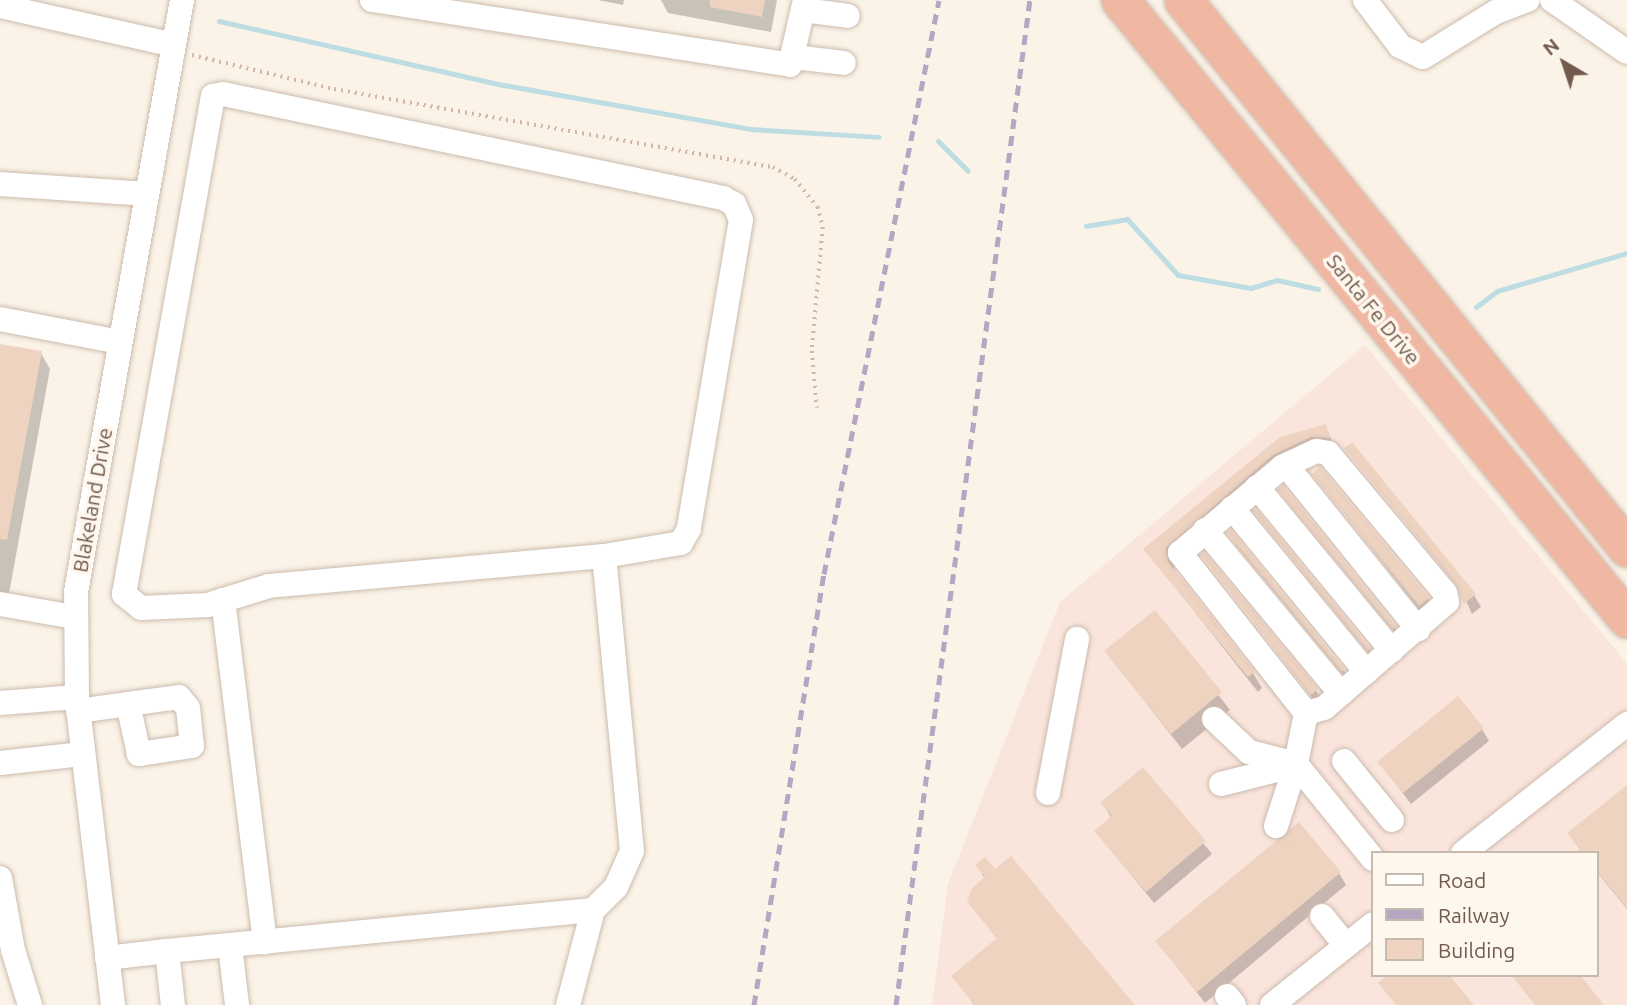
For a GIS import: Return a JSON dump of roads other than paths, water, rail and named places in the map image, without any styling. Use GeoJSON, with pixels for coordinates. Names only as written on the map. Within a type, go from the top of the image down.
{"type":"FeatureCollection","features":[{"type":"Feature","properties":{"kind":"highway","name":"Santa Fe Drive"},"geometry":{"type":"LineString","coordinates":[[1120,0],[1627,619]]}},
{"type":"Feature","properties":{"kind":"highway"},"geometry":{"type":"LineString","coordinates":[[1183,0],[1627,548]]}},
{"type":"Feature","properties":{"kind":"street","name":"Blakeland Drive"},"geometry":{"type":"LineString","coordinates":[[113,1005],[83,754],[74,617],[120,342],[182,0]]}},
{"type":"Feature","properties":{"kind":"street"},"geometry":{"type":"LineString","coordinates":[[372,0],[790,65],[804,5],[848,16]]}},
{"type":"Feature","properties":{"kind":"street"},"geometry":{"type":"LineString","coordinates":[[1365,0],[1400,46],[1423,57],[1496,12],[1528,0]]}},
{"type":"Feature","properties":{"kind":"street"},"geometry":{"type":"LineString","coordinates":[[1552,0],[1627,52]]}},
{"type":"Feature","properties":{"kind":"street"},"geometry":{"type":"LineString","coordinates":[[0,6],[174,45]]}},
{"type":"Feature","properties":{"kind":"street"},"geometry":{"type":"LineString","coordinates":[[794,57],[844,63]]}},
{"type":"Feature","properties":{"kind":"street"},"geometry":{"type":"LineString","coordinates":[[223,94],[723,198],[734,204],[741,220],[689,529],[681,543],[604,556],[270,586],[208,605],[141,608],[124,594],[122,582],[208,108],[213,96],[223,94]]}},
{"type":"Feature","properties":{"kind":"street"},"geometry":{"type":"LineString","coordinates":[[0,184],[147,194]]}},
{"type":"Feature","properties":{"kind":"street"},"geometry":{"type":"LineString","coordinates":[[0,319],[120,342]]}},
{"type":"Feature","properties":{"kind":"street"},"geometry":{"type":"LineString","coordinates":[[1276,826],[1296,764],[1306,713],[1182,558],[1183,547],[1286,465],[1317,451],[1328,453],[1445,593],[1443,608],[1324,708],[1306,713]]}},
{"type":"Feature","properties":{"kind":"street"},"geometry":{"type":"LineString","coordinates":[[1286,465],[1418,629]]}},
{"type":"Feature","properties":{"kind":"street"},"geometry":{"type":"LineString","coordinates":[[1258,487],[1392,651]]}},
{"type":"Feature","properties":{"kind":"street"},"geometry":{"type":"LineString","coordinates":[[1232,508],[1366,672]]}},
{"type":"Feature","properties":{"kind":"street"},"geometry":{"type":"LineString","coordinates":[[1205,530],[1340,694]]}},
{"type":"Feature","properties":{"kind":"street"},"geometry":{"type":"LineString","coordinates":[[568,1005],[593,910],[615,887],[632,851],[604,556]]}},
{"type":"Feature","properties":{"kind":"street"},"geometry":{"type":"LineString","coordinates":[[223,600],[265,942]]}},
{"type":"Feature","properties":{"kind":"street"},"geometry":{"type":"LineString","coordinates":[[0,604],[74,617]]}},
{"type":"Feature","properties":{"kind":"street"},"geometry":{"type":"LineString","coordinates":[[1048,793],[1077,639]]}},
{"type":"Feature","properties":{"kind":"street"},"geometry":{"type":"LineString","coordinates":[[0,703],[128,704]]}},
{"type":"Feature","properties":{"kind":"street"},"geometry":{"type":"LineString","coordinates":[[1214,719],[1249,752],[1296,764],[1372,858]]}},
{"type":"Feature","properties":{"kind":"street"},"geometry":{"type":"LineString","coordinates":[[1467,851],[1627,724]]}},
{"type":"Feature","properties":{"kind":"street"},"geometry":{"type":"LineString","coordinates":[[0,763],[83,754]]}},
{"type":"Feature","properties":{"kind":"street"},"geometry":{"type":"LineString","coordinates":[[1344,761],[1392,820]]}},
{"type":"Feature","properties":{"kind":"street"},"geometry":{"type":"LineString","coordinates":[[1221,784],[1296,764]]}},
{"type":"Feature","properties":{"kind":"street"},"geometry":{"type":"LineString","coordinates":[[0,878],[13,950],[30,1005]]}},
{"type":"Feature","properties":{"kind":"street"},"geometry":{"type":"LineString","coordinates":[[107,958],[593,910]]}},
{"type":"Feature","properties":{"kind":"street"},"geometry":{"type":"LineString","coordinates":[[1322,916],[1346,946]]}},
{"type":"Feature","properties":{"kind":"street"},"geometry":{"type":"LineString","coordinates":[[1279,1003],[1372,925]]}},
{"type":"Feature","properties":{"kind":"street"},"geometry":{"type":"LineString","coordinates":[[230,945],[237,1005]]}},
{"type":"Feature","properties":{"kind":"street"},"geometry":{"type":"LineString","coordinates":[[167,951],[173,1005]]}},
{"type":"Feature","properties":{"kind":"waterway"},"geometry":{"type":"LineString","coordinates":[[219,21],[504,85],[750,129],[879,137]]}},
{"type":"Feature","properties":{"kind":"waterway"},"geometry":{"type":"LineString","coordinates":[[938,141],[968,171]]}},
{"type":"Feature","properties":{"kind":"waterway"},"geometry":{"type":"LineString","coordinates":[[1086,226],[1127,219],[1178,275],[1251,288],[1277,280],[1318,289]]}},
{"type":"Feature","properties":{"kind":"waterway"},"geometry":{"type":"LineString","coordinates":[[1476,307],[1497,291],[1627,253]]}},
{"type":"Feature","properties":{"kind":"railway"},"geometry":{"type":"LineString","coordinates":[[754,1005],[824,574],[939,0]]}},
{"type":"Feature","properties":{"kind":"railway"},"geometry":{"type":"LineString","coordinates":[[896,1005],[1030,0]]}}]}
